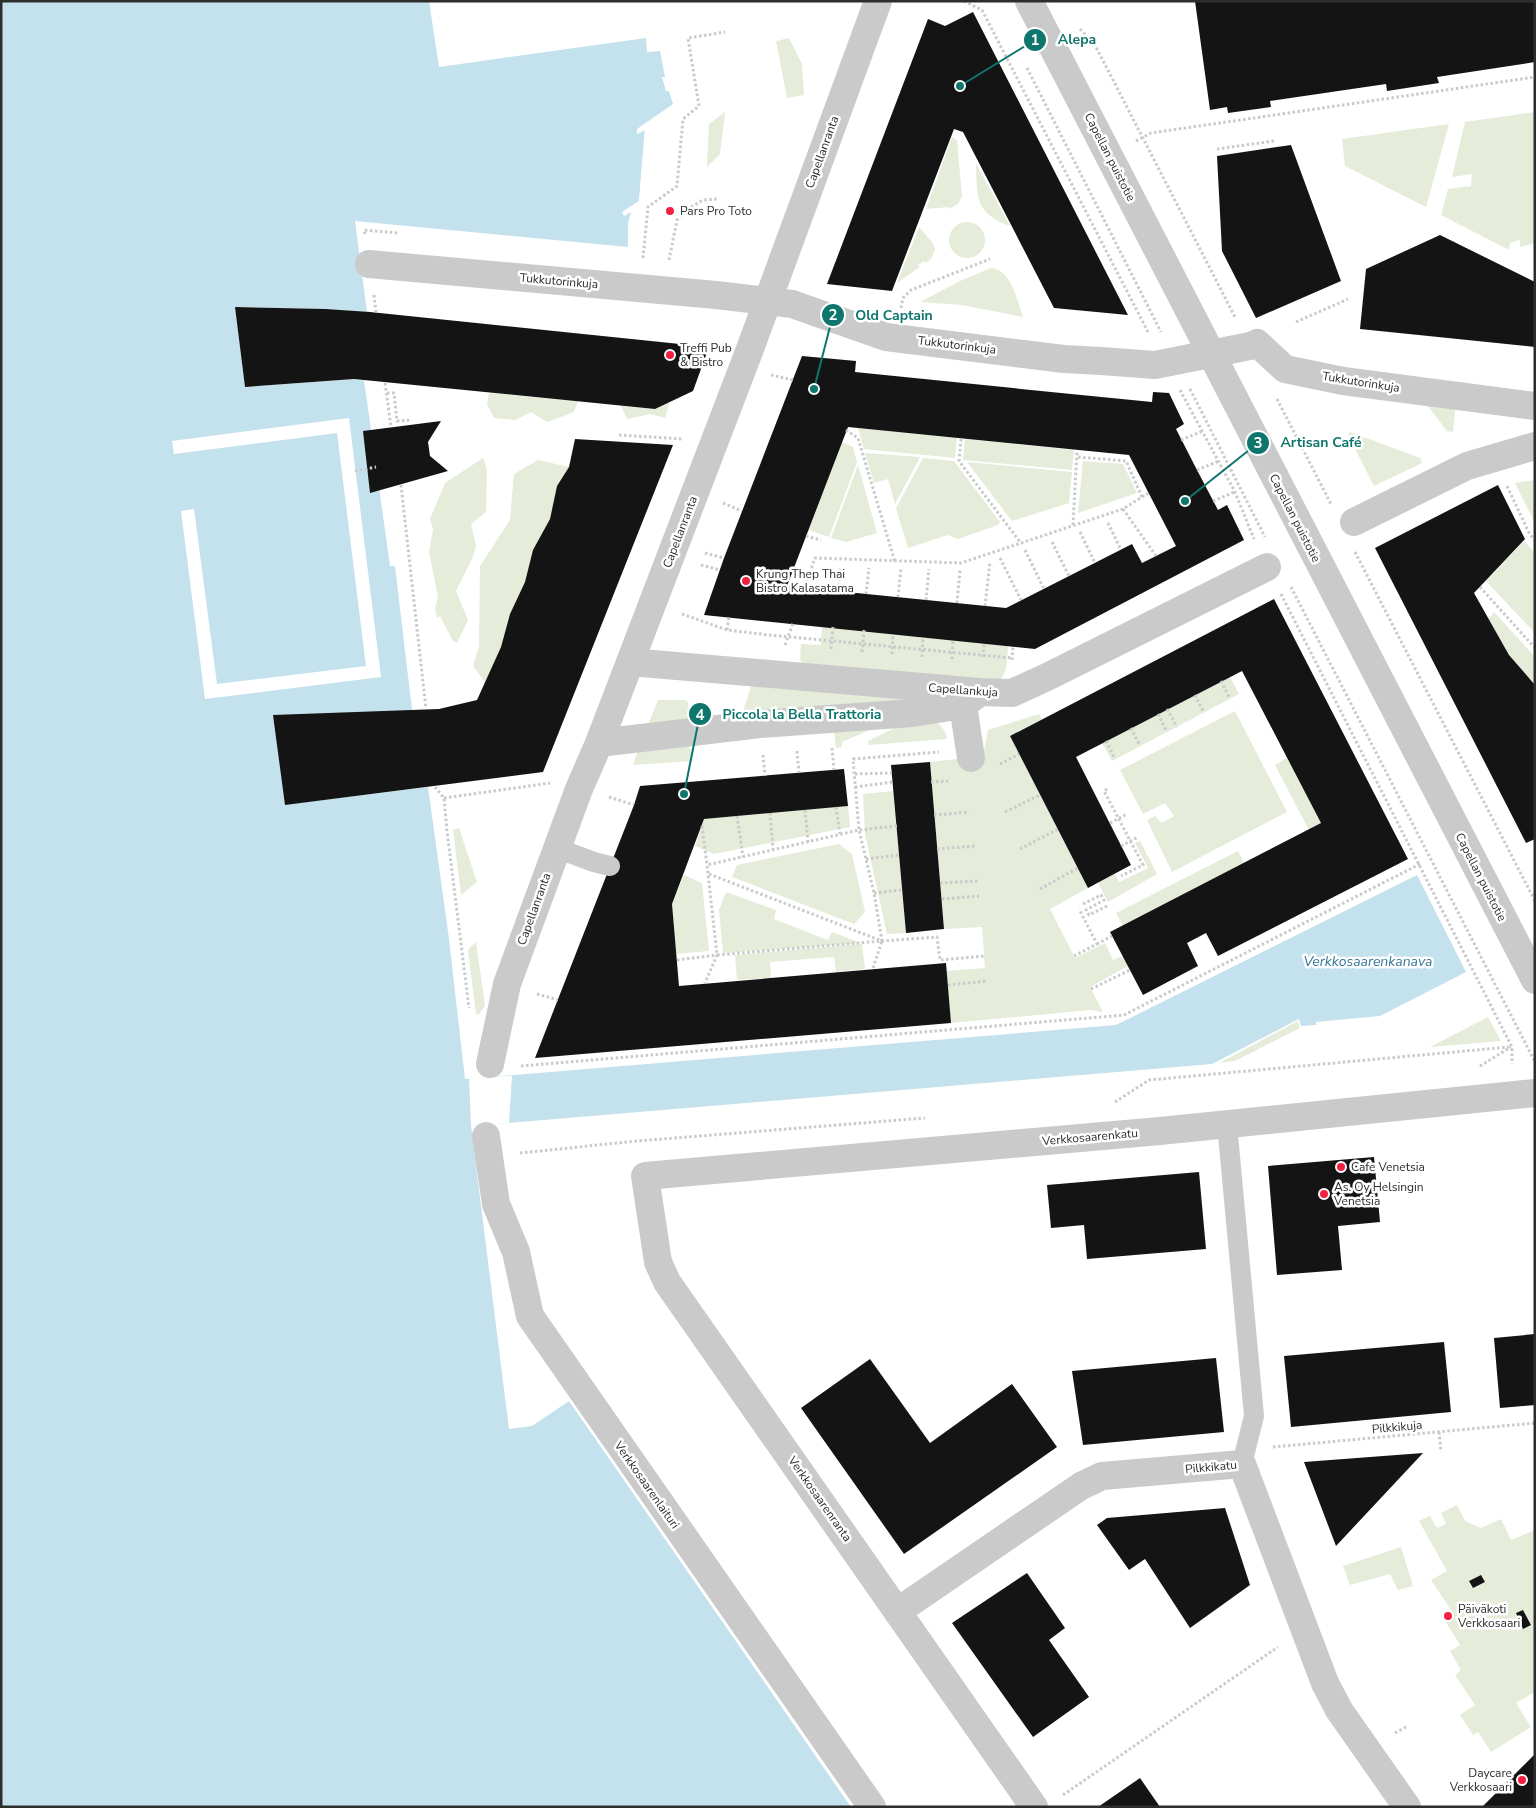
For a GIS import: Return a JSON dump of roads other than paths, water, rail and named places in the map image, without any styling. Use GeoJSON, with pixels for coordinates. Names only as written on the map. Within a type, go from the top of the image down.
{"type":"FeatureCollection","features":[{"type":"Feature","properties":{"kind":"street","name":"Capellanranta"},"geometry":{"type":"LineString","coordinates":[[491,1059],[507,984],[556,848],[599,743],[750,349],[878,1]]}},
{"type":"Feature","properties":{"kind":"street","name":"Capellan puistotie"},"geometry":{"type":"LineString","coordinates":[[1029,1],[1535,980]]}},
{"type":"Feature","properties":{"kind":"street","name":"Tukkutorinkuja"},"geometry":{"type":"LineString","coordinates":[[370,264],[716,295],[792,304],[886,336],[1064,359],[1100,360],[1155,366],[1250,346],[1256,343],[1285,368],[1343,381],[1535,406]]}},
{"type":"Feature","properties":{"kind":"street"},"geometry":{"type":"LineString","coordinates":[[1347,526],[1467,466],[1535,446]]}},
{"type":"Feature","properties":{"kind":"street","name":"Capellankuja"},"geometry":{"type":"LineString","coordinates":[[630,662],[971,698],[1012,693],[1267,567]]}},
{"type":"Feature","properties":{"kind":"street"},"geometry":{"type":"LineString","coordinates":[[599,743],[760,724],[912,713],[971,698],[979,758]]}},
{"type":"Feature","properties":{"kind":"street","name":"Verkkosaarenkatu"},"geometry":{"type":"LineString","coordinates":[[645,1176],[1227,1124],[1524,1094]]}},
{"type":"Feature","properties":{"kind":"street","name":"Verkkosaarenlaituri"},"geometry":{"type":"LineString","coordinates":[[488,1146],[496,1204],[516,1252],[530,1316],[872,1807]]}},
{"type":"Feature","properties":{"kind":"street","name":"Verkkosaarenranta"},"geometry":{"type":"LineString","coordinates":[[645,1176],[658,1262],[667,1282],[1034,1807]]}},
{"type":"Feature","properties":{"kind":"street","name":"Pilkkikatu"},"geometry":{"type":"LineString","coordinates":[[898,1611],[1081,1486],[1102,1476],[1251,1456],[1304,1629],[1325,1683],[1339,1710],[1407,1807]]}},
{"type":"Feature","properties":{"kind":"lane"},"geometry":{"type":"LineString","coordinates":[[556,848],[610,866]]}},
{"type":"Feature","properties":{"kind":"lane"},"geometry":{"type":"LineString","coordinates":[[1227,1124],[1254,1416],[1251,1456]]}},
{"type":"Feature","properties":{"kind":"water","name":"Verkkosaarenkanava"},"geometry":{"type":"Polygon","coordinates":[[[1,1],[429,1],[439,67],[646,38],[647,52],[660,51],[665,77],[662,77],[666,91],[669,91],[673,104],[637,129],[637,134],[645,130],[639,201],[622,212],[624,216],[631,212],[628,223],[628,247],[355,221],[367,312],[235,307],[245,387],[354,379],[364,380],[390,566],[395,566],[413,718],[299,803],[428,787],[449,939],[465,1079],[1116,1025],[1417,875],[1466,972],[1380,1016],[1316,1022],[1316,1025],[1301,1026],[1299,1019],[1212,1064],[471,1126],[509,1429],[532,1426],[569,1401],[851,1807],[1,1807],[1,1]]]}},
{"type":"Feature","properties":{"kind":"place","name":"Alepa"},"geometry":{"type":"Point","coordinates":[960,86]}},
{"type":"Feature","properties":{"kind":"place","name":"Pars Pro Toto"},"geometry":{"type":"Point","coordinates":[670,211]}},
{"type":"Feature","properties":{"kind":"place","name":"Treffi Pub & Bistro"},"geometry":{"type":"Point","coordinates":[670,355]}},
{"type":"Feature","properties":{"kind":"place","name":"Old Captain"},"geometry":{"type":"Point","coordinates":[814,389]}},
{"type":"Feature","properties":{"kind":"place","name":"Artisan Café"},"geometry":{"type":"Point","coordinates":[1185,501]}},
{"type":"Feature","properties":{"kind":"place","name":"Krung Thep Thai Bistro Kalasatama"},"geometry":{"type":"Point","coordinates":[746,581]}},
{"type":"Feature","properties":{"kind":"place","name":"Piccola la Bella Trattoria"},"geometry":{"type":"Point","coordinates":[684,794]}},
{"type":"Feature","properties":{"kind":"place","name":"Cafe Venetsia"},"geometry":{"type":"Point","coordinates":[1341,1167]}},
{"type":"Feature","properties":{"kind":"place","name":"As. Oy Helsingin Venetsia"},"geometry":{"type":"Point","coordinates":[1324,1194]}},
{"type":"Feature","properties":{"kind":"place","name":"Päiväkoti Verkkosaari"},"geometry":{"type":"Point","coordinates":[1448,1616]}},
{"type":"Feature","properties":{"kind":"place","name":"Daycare Verkkosaari"},"geometry":{"type":"Point","coordinates":[1522,1780]}}]}
